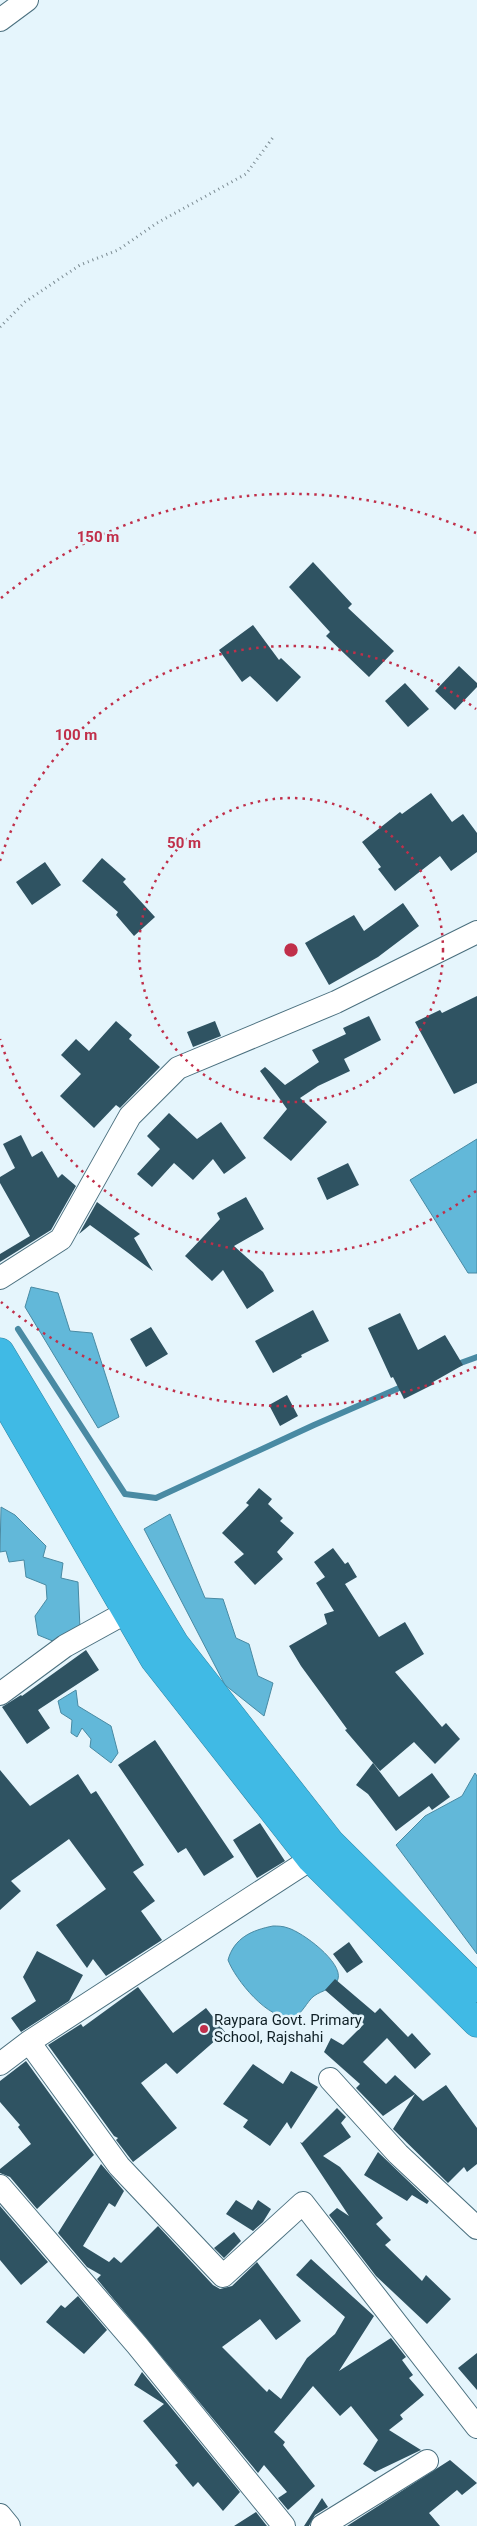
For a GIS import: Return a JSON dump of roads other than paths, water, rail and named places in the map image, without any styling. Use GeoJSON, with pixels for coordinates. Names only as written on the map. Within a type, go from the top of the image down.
{"type":"FeatureCollection","features":[{"type":"Feature","properties":{"kind":"highway"},"geometry":{"type":"LineString","coordinates":[[0,1352],[175,1644],[330,1842],[477,1988]]}},
{"type":"Feature","properties":{"kind":"highway"},"geometry":{"type":"LineString","coordinates":[[0,1393],[125,1613],[154,1659],[311,1859],[477,2023]]}},
{"type":"Feature","properties":{"kind":"street"},"geometry":{"type":"LineString","coordinates":[[0,20],[27,0]]}},
{"type":"Feature","properties":{"kind":"street"},"geometry":{"type":"LineString","coordinates":[[0,1278],[61,1239],[130,1116],[178,1068],[336,1002],[477,932]]}},
{"type":"Feature","properties":{"kind":"street"},"geometry":{"type":"LineString","coordinates":[[0,1694],[64,1646],[125,1613]]}},
{"type":"Feature","properties":{"kind":"street"},"geometry":{"type":"LineString","coordinates":[[0,2064],[29,2042],[311,1859]]}},
{"type":"Feature","properties":{"kind":"street"},"geometry":{"type":"LineString","coordinates":[[29,2042],[119,2166],[223,2276],[303,2203],[477,2427]]}},
{"type":"Feature","properties":{"kind":"street"},"geometry":{"type":"LineString","coordinates":[[330,2079],[398,2154],[477,2228]]}},
{"type":"Feature","properties":{"kind":"street"},"geometry":{"type":"LineString","coordinates":[[0,2186],[137,2345],[284,2526]]}},
{"type":"Feature","properties":{"kind":"street"},"geometry":{"type":"LineString","coordinates":[[322,2526],[427,2461]]}},
{"type":"Feature","properties":{"kind":"street"},"geometry":{"type":"LineString","coordinates":[[0,2516],[9,2526]]}},
{"type":"Feature","properties":{"kind":"water"},"geometry":{"type":"Polygon","coordinates":[[[477,1139],[477,1273],[468,1273],[410,1180],[477,1139]]]}},
{"type":"Feature","properties":{"kind":"water"},"geometry":{"type":"Polygon","coordinates":[[[31,1287],[58,1293],[70,1331],[92,1333],[119,1417],[98,1428],[25,1307],[31,1287]]]}},
{"type":"Feature","properties":{"kind":"water"},"geometry":{"type":"Polygon","coordinates":[[[1,1507],[15,1515],[46,1546],[43,1557],[63,1563],[61,1578],[78,1582],[80,1629],[60,1644],[38,1635],[35,1616],[47,1599],[46,1585],[26,1577],[24,1560],[9,1562],[6,1551],[0,1552],[1,1507]]]}},
{"type":"Feature","properties":{"kind":"water"},"geometry":{"type":"Polygon","coordinates":[[[170,1514],[205,1598],[223,1599],[236,1638],[249,1644],[258,1676],[273,1683],[264,1716],[225,1685],[144,1529],[170,1514]]]}},
{"type":"Feature","properties":{"kind":"water"},"geometry":{"type":"Polygon","coordinates":[[[76,1690],[78,1706],[111,1726],[118,1753],[111,1763],[90,1747],[91,1739],[82,1728],[77,1737],[71,1733],[72,1720],[61,1713],[58,1701],[76,1690]]]}},
{"type":"Feature","properties":{"kind":"water"},"geometry":{"type":"Polygon","coordinates":[[[475,1773],[477,1776],[477,1954],[396,1845],[425,1816],[462,1796],[475,1773]]]}},
{"type":"Feature","properties":{"kind":"water"},"geometry":{"type":"Polygon","coordinates":[[[273,1926],[288,1928],[311,1941],[328,1956],[338,1972],[338,1979],[334,1985],[314,1996],[299,2014],[293,2017],[284,2017],[274,2013],[254,1998],[238,1978],[228,1960],[235,1946],[245,1936],[273,1926]]]}},
{"type":"Feature","properties":{"kind":"waterway"},"geometry":{"type":"LineString","coordinates":[[18,1329],[125,1494],[156,1498],[406,1385]]}},
{"type":"Feature","properties":{"kind":"waterway"},"geometry":{"type":"LineString","coordinates":[[455,1365],[477,1357]]}},
{"type":"Feature","properties":{"kind":"place","name":"Raypara Govt. Primary School, Rajshahi"},"geometry":{"type":"Point","coordinates":[204,2029]}}]}
